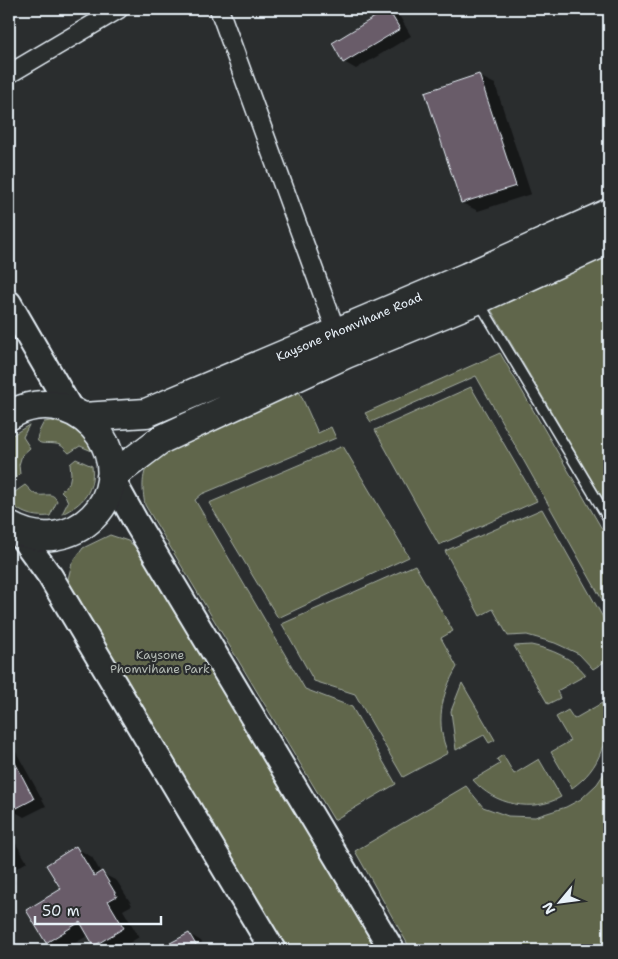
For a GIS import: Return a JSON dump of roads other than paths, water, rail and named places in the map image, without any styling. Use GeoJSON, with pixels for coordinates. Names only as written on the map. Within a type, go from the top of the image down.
{"type":"FeatureCollection","features":[{"type":"Feature","properties":{"kind":"highway","name":"Kaysone Phomvihane Road"},"geometry":{"type":"LineString","coordinates":[[111,476],[160,440],[315,355],[336,331],[468,277],[609,213]]}},
{"type":"Feature","properties":{"kind":"highway","name":"Kaysone Phomvihane Road"},"geometry":{"type":"LineString","coordinates":[[9,416],[22,409],[47,405],[77,414],[146,413],[477,300],[609,240]]}},
{"type":"Feature","properties":{"kind":"highway"},"geometry":{"type":"LineString","coordinates":[[13,529],[43,538],[56,537],[80,528],[99,510],[105,499],[111,476],[110,459],[105,443],[96,429],[77,414]]}},
{"type":"Feature","properties":{"kind":"street"},"geometry":{"type":"LineString","coordinates":[[9,74],[119,9]]}},
{"type":"Feature","properties":{"kind":"street"},"geometry":{"type":"LineString","coordinates":[[219,9],[336,331]]}},
{"type":"Feature","properties":{"kind":"street"},"geometry":{"type":"LineString","coordinates":[[9,303],[77,414]]}},
{"type":"Feature","properties":{"kind":"street"},"geometry":{"type":"LineString","coordinates":[[111,476],[137,524],[392,950]]}},
{"type":"Feature","properties":{"kind":"street"},"geometry":{"type":"LineString","coordinates":[[13,529],[55,584],[273,950]]}},
{"type":"Feature","properties":{"kind":"lane"},"geometry":{"type":"LineString","coordinates":[[477,300],[609,520]]}},
{"type":"Feature","properties":{"kind":"park label","name":"Kaysone Phomvihane Park"},"geometry":{"type":"Point","coordinates":[160,662]}}]}
